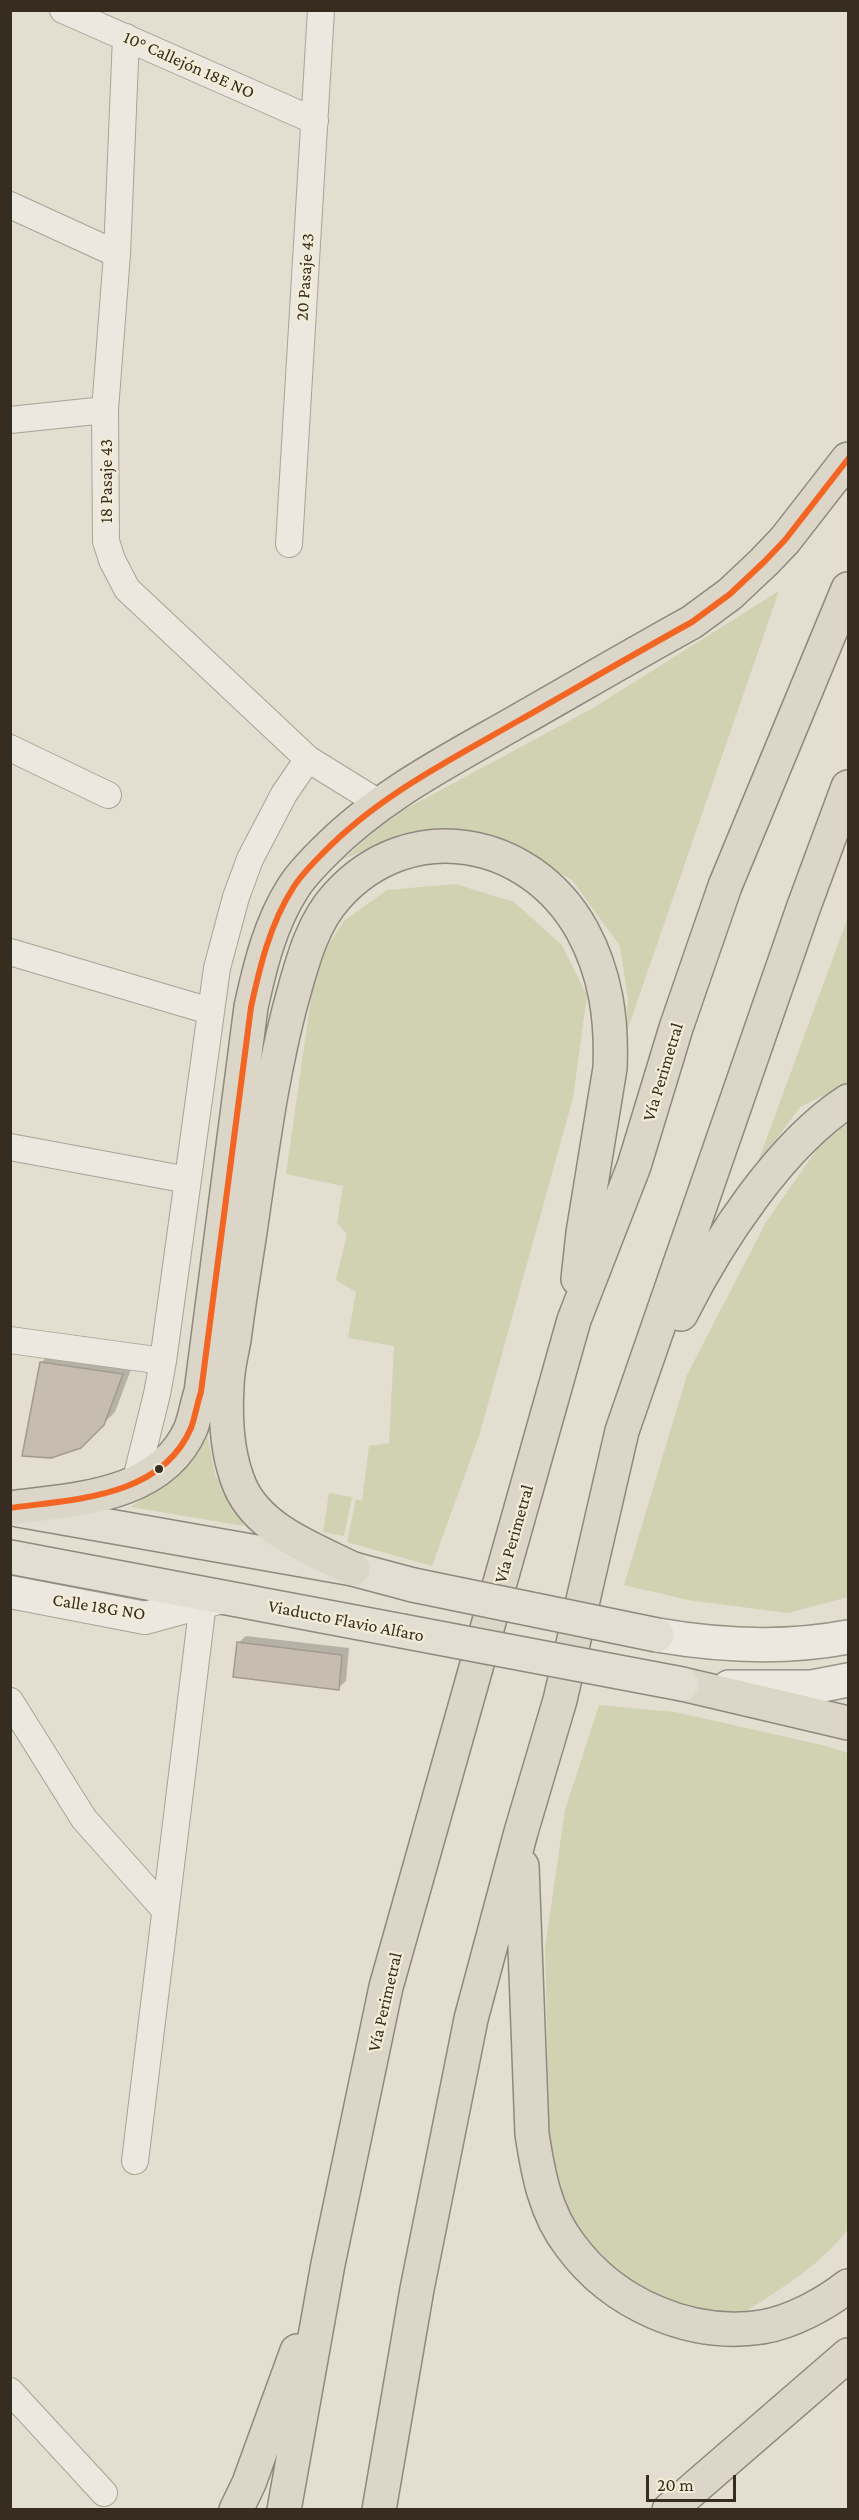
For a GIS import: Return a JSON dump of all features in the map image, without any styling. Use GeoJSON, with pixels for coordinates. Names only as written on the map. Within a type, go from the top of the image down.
{"type":"FeatureCollection","features":[{"type":"Feature","properties":{"kind":"highway"},"geometry":{"type":"LineString","coordinates":[[10,1508],[109,1494],[135,1484],[174,1454],[190,1428],[201,1392],[247,1036],[264,950],[283,905],[305,872],[345,832],[380,803],[423,775],[692,622],[730,594],[785,540],[849,459]]}},
{"type":"Feature","properties":{"kind":"highway","name":"Vía Perimetral"},"geometry":{"type":"LineString","coordinates":[[284,2510],[328,2264],[386,1987],[574,1320],[634,1166],[676,1028],[725,886],[849,589]]}},
{"type":"Feature","properties":{"kind":"highway"},"geometry":{"type":"LineString","coordinates":[[379,2510],[417,2289],[471,2019],[521,1832],[560,1700],[622,1431],[691,1237],[773,993],[849,787]]}},
{"type":"Feature","properties":{"kind":"highway"},"geometry":{"type":"LineString","coordinates":[[353,1569],[279,1530],[247,1501],[240,1487],[229,1450],[227,1385],[274,1072],[300,972],[309,943],[334,899],[350,883],[387,857],[407,850],[446,845],[489,852],[515,863],[537,879],[569,911],[592,950],[608,1002],[611,1040],[610,1068],[583,1233],[574,1320]]}},
{"type":"Feature","properties":{"kind":"highway"},"geometry":{"type":"LineString","coordinates":[[622,1431],[695,1287],[758,1191],[822,1119],[849,1101]]}},
{"type":"Feature","properties":{"kind":"highway"},"geometry":{"type":"LineString","coordinates":[[682,1684],[849,1724]]}},
{"type":"Feature","properties":{"kind":"highway"},"geometry":{"type":"LineString","coordinates":[[521,1832],[532,2134],[537,2168],[546,2198],[568,2244],[601,2279],[634,2302],[671,2319],[710,2327],[740,2329],[765,2327],[815,2307],[849,2286]]}},
{"type":"Feature","properties":{"kind":"highway"},"geometry":{"type":"LineString","coordinates":[[236,2510],[253,2472],[328,2264]]}},
{"type":"Feature","properties":{"kind":"highway"},"geometry":{"type":"LineString","coordinates":[[669,2510],[849,2355]]}},
{"type":"Feature","properties":{"kind":"main road"},"geometry":{"type":"LineString","coordinates":[[10,1508],[353,1569],[413,1585],[693,1641],[778,1645],[818,1643],[849,1637]]}},
{"type":"Feature","properties":{"kind":"main road","name":"Viaducto Flavio Alfaro"},"geometry":{"type":"LineString","coordinates":[[10,1557],[212,1599],[402,1631],[682,1684]]}},
{"type":"Feature","properties":{"kind":"main road"},"geometry":{"type":"LineString","coordinates":[[682,1684],[786,1688],[812,1687],[849,1680]]}},
{"type":"Feature","properties":{"kind":"street","name":"10° Callejón 18E NO"},"geometry":{"type":"LineString","coordinates":[[63,10],[315,121]]}},
{"type":"Feature","properties":{"kind":"street","name":"20 Pasaje 43"},"geometry":{"type":"LineString","coordinates":[[289,544],[321,10]]}},
{"type":"Feature","properties":{"kind":"street","name":"18 Pasaje 43"},"geometry":{"type":"LineString","coordinates":[[126,37],[117,254],[105,410],[106,541],[112,560],[127,589],[308,759],[380,803]]}},
{"type":"Feature","properties":{"kind":"street"},"geometry":{"type":"LineString","coordinates":[[10,205],[117,254]]}},
{"type":"Feature","properties":{"kind":"street"},"geometry":{"type":"LineString","coordinates":[[10,420],[105,410]]}},
{"type":"Feature","properties":{"kind":"street"},"geometry":{"type":"LineString","coordinates":[[10,747],[108,795]]}},
{"type":"Feature","properties":{"kind":"street"},"geometry":{"type":"LineString","coordinates":[[135,1484],[163,1361],[210,1011],[225,935],[250,860],[284,794],[308,759]]}},
{"type":"Feature","properties":{"kind":"street"},"geometry":{"type":"LineString","coordinates":[[10,952],[210,1011]]}},
{"type":"Feature","properties":{"kind":"street"},"geometry":{"type":"LineString","coordinates":[[10,1146],[188,1180]]}},
{"type":"Feature","properties":{"kind":"street"},"geometry":{"type":"LineString","coordinates":[[11,1346],[163,1361]]}},
{"type":"Feature","properties":{"kind":"street","name":"Calle 18G NO"},"geometry":{"type":"LineString","coordinates":[[10,1592],[145,1618],[212,1599]]}},
{"type":"Feature","properties":{"kind":"street"},"geometry":{"type":"LineString","coordinates":[[135,2161],[165,1910],[212,1599]]}},
{"type":"Feature","properties":{"kind":"street"},"geometry":{"type":"LineString","coordinates":[[10,1701],[84,1818],[165,1910]]}},
{"type":"Feature","properties":{"kind":"street"},"geometry":{"type":"LineString","coordinates":[[10,2391],[104,2493]]}},
{"type":"Feature","properties":{"kind":"green space"},"geometry":{"type":"Polygon","coordinates":[[[779,591],[625,1037],[628,999],[620,946],[572,880],[494,836],[407,833],[344,859],[387,819],[593,708],[779,591]]]}},
{"type":"Feature","properties":{"kind":"green space"},"geometry":{"type":"Polygon","coordinates":[[[455,884],[514,902],[562,945],[587,995],[573,1098],[480,1433],[432,1566],[347,1542],[356,1499],[362,1501],[369,1446],[389,1443],[394,1346],[348,1338],[356,1292],[336,1280],[347,1234],[337,1223],[343,1186],[286,1174],[316,963],[344,921],[387,890],[455,884]]]}},
{"type":"Feature","properties":{"kind":"green space"},"geometry":{"type":"Polygon","coordinates":[[[848,917],[848,1083],[800,1107],[756,1167],[848,917]]]}},
{"type":"Feature","properties":{"kind":"green space"},"geometry":{"type":"Polygon","coordinates":[[[848,1123],[848,1597],[788,1613],[688,1600],[624,1585],[687,1375],[766,1222],[820,1145],[848,1123]]]}},
{"type":"Feature","properties":{"kind":"green space"},"geometry":{"type":"Polygon","coordinates":[[[204,1419],[215,1474],[244,1526],[131,1507],[172,1476],[204,1419]]]}},
{"type":"Feature","properties":{"kind":"green space"},"geometry":{"type":"Polygon","coordinates":[[[329,1493],[352,1497],[344,1536],[323,1532],[329,1493]]]}},
{"type":"Feature","properties":{"kind":"green space"},"geometry":{"type":"Polygon","coordinates":[[[599,1705],[675,1712],[848,1753],[848,2229],[809,2268],[731,2321],[653,2296],[595,2253],[568,2216],[550,2149],[545,1948],[565,1810],[599,1705]]]}},
{"type":"Feature","properties":{"kind":"building"},"geometry":{"type":"Polygon","coordinates":[[[40,1362],[123,1374],[104,1425],[81,1448],[51,1458],[22,1456],[40,1362]]]}},
{"type":"Feature","properties":{"kind":"building"},"geometry":{"type":"Polygon","coordinates":[[[237,1642],[342,1655],[339,1690],[233,1677],[237,1642]]]}},
{"type":"Feature","properties":{"kind":"transit line"},"geometry":{"type":"LineString","coordinates":[[10,1508],[87,1497],[137,1482],[159,1469],[177,1451],[191,1428],[201,1392],[251,1007],[272,931],[285,902],[300,879],[344,833],[391,796],[441,765],[692,622],[730,594],[785,540],[848,459]]}}]}
